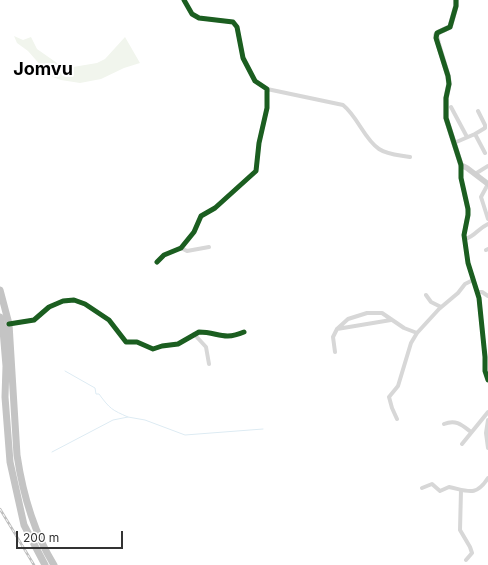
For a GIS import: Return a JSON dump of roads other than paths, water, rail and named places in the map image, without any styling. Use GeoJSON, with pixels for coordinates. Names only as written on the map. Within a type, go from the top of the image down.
{"type":"FeatureCollection","features":[{"type":"Feature","properties":{"kind":"highway"},"geometry":{"type":"LineString","coordinates":[[0,290],[9,324],[17,455],[21,477],[37,534],[54,565]]}},
{"type":"Feature","properties":{"kind":"highway"},"geometry":{"type":"LineString","coordinates":[[0,317],[3,330],[6,366],[5,397],[10,462],[24,524],[45,565]]}},
{"type":"Feature","properties":{"kind":"street"},"geometry":{"type":"LineString","coordinates":[[184,0],[192,14],[199,18],[234,22],[237,26],[243,58],[255,81],[267,88],[343,105],[352,113],[378,149],[394,155],[410,157]]}},
{"type":"Feature","properties":{"kind":"street"},"geometry":{"type":"LineString","coordinates":[[456,0],[456,6],[450,26],[436,35],[448,76],[446,110],[448,123],[460,165],[468,212],[464,231],[468,263],[478,292],[485,357],[485,371],[488,380]]}},
{"type":"Feature","properties":{"kind":"street"},"geometry":{"type":"LineString","coordinates":[[157,262],[164,255],[181,248],[194,232],[201,216],[215,208],[256,171],[259,143],[267,103],[267,88]]}},
{"type":"Feature","properties":{"kind":"street"},"geometry":{"type":"LineString","coordinates":[[451,107],[467,137]]}},
{"type":"Feature","properties":{"kind":"street"},"geometry":{"type":"LineString","coordinates":[[454,143],[484,129],[485,126],[478,111]]}},
{"type":"Feature","properties":{"kind":"street"},"geometry":{"type":"LineString","coordinates":[[475,134],[486,153]]}},
{"type":"Feature","properties":{"kind":"street"},"geometry":{"type":"LineString","coordinates":[[460,165],[488,184],[481,196],[488,219]]}},
{"type":"Feature","properties":{"kind":"street"},"geometry":{"type":"LineString","coordinates":[[475,174],[488,166]]}},
{"type":"Feature","properties":{"kind":"street"},"geometry":{"type":"LineString","coordinates":[[465,239],[473,237],[481,228],[488,224]]}},
{"type":"Feature","properties":{"kind":"street"},"geometry":{"type":"LineString","coordinates":[[181,248],[187,251],[209,246]]}},
{"type":"Feature","properties":{"kind":"street"},"geometry":{"type":"LineString","coordinates":[[397,419],[389,397],[398,386],[411,343],[417,332],[441,307],[458,293],[465,284],[473,280]]}},
{"type":"Feature","properties":{"kind":"street"},"geometry":{"type":"LineString","coordinates":[[478,292],[482,292],[488,296]]}},
{"type":"Feature","properties":{"kind":"street"},"geometry":{"type":"LineString","coordinates":[[426,295],[431,302],[441,307]]}},
{"type":"Feature","properties":{"kind":"street"},"geometry":{"type":"LineString","coordinates":[[9,324],[36,319],[49,307],[68,300],[80,301],[106,318],[117,328],[124,340],[128,342],[137,342],[153,349],[178,344],[202,331],[216,335],[231,336],[244,332]]}},
{"type":"Feature","properties":{"kind":"street"},"geometry":{"type":"LineString","coordinates":[[335,352],[333,337],[337,329],[348,319],[367,313],[379,312],[404,328],[417,332]]}},
{"type":"Feature","properties":{"kind":"street"},"geometry":{"type":"LineString","coordinates":[[337,329],[391,320]]}},
{"type":"Feature","properties":{"kind":"street"},"geometry":{"type":"LineString","coordinates":[[194,334],[206,347],[210,364]]}},
{"type":"Feature","properties":{"kind":"street"},"geometry":{"type":"LineString","coordinates":[[462,444],[488,412]]}},
{"type":"Feature","properties":{"kind":"street"},"geometry":{"type":"LineString","coordinates":[[488,420],[486,433],[488,448]]}},
{"type":"Feature","properties":{"kind":"street"},"geometry":{"type":"LineString","coordinates":[[444,424],[457,422],[471,432]]}},
{"type":"Feature","properties":{"kind":"street"},"geometry":{"type":"LineString","coordinates":[[422,488],[432,484],[440,491],[449,487],[470,492],[481,487],[488,478]]}},
{"type":"Feature","properties":{"kind":"street"},"geometry":{"type":"LineString","coordinates":[[461,490],[460,530],[472,553],[466,560]]}},
{"type":"Feature","properties":{"kind":"waterway"},"geometry":{"type":"LineString","coordinates":[[65,371],[95,388],[96,394],[99,394],[109,406],[115,411],[128,417]]}},
{"type":"Feature","properties":{"kind":"waterway"},"geometry":{"type":"LineString","coordinates":[[52,452],[113,420],[128,417],[145,420],[185,435],[263,429]]}},
{"type":"Feature","properties":{"kind":"railway"},"geometry":{"type":"LineString","coordinates":[[0,509],[34,565]]}},
{"type":"Feature","properties":{"kind":"district","name":"Jomvu"},"geometry":{"type":"Point","coordinates":[43,70]}}]}
